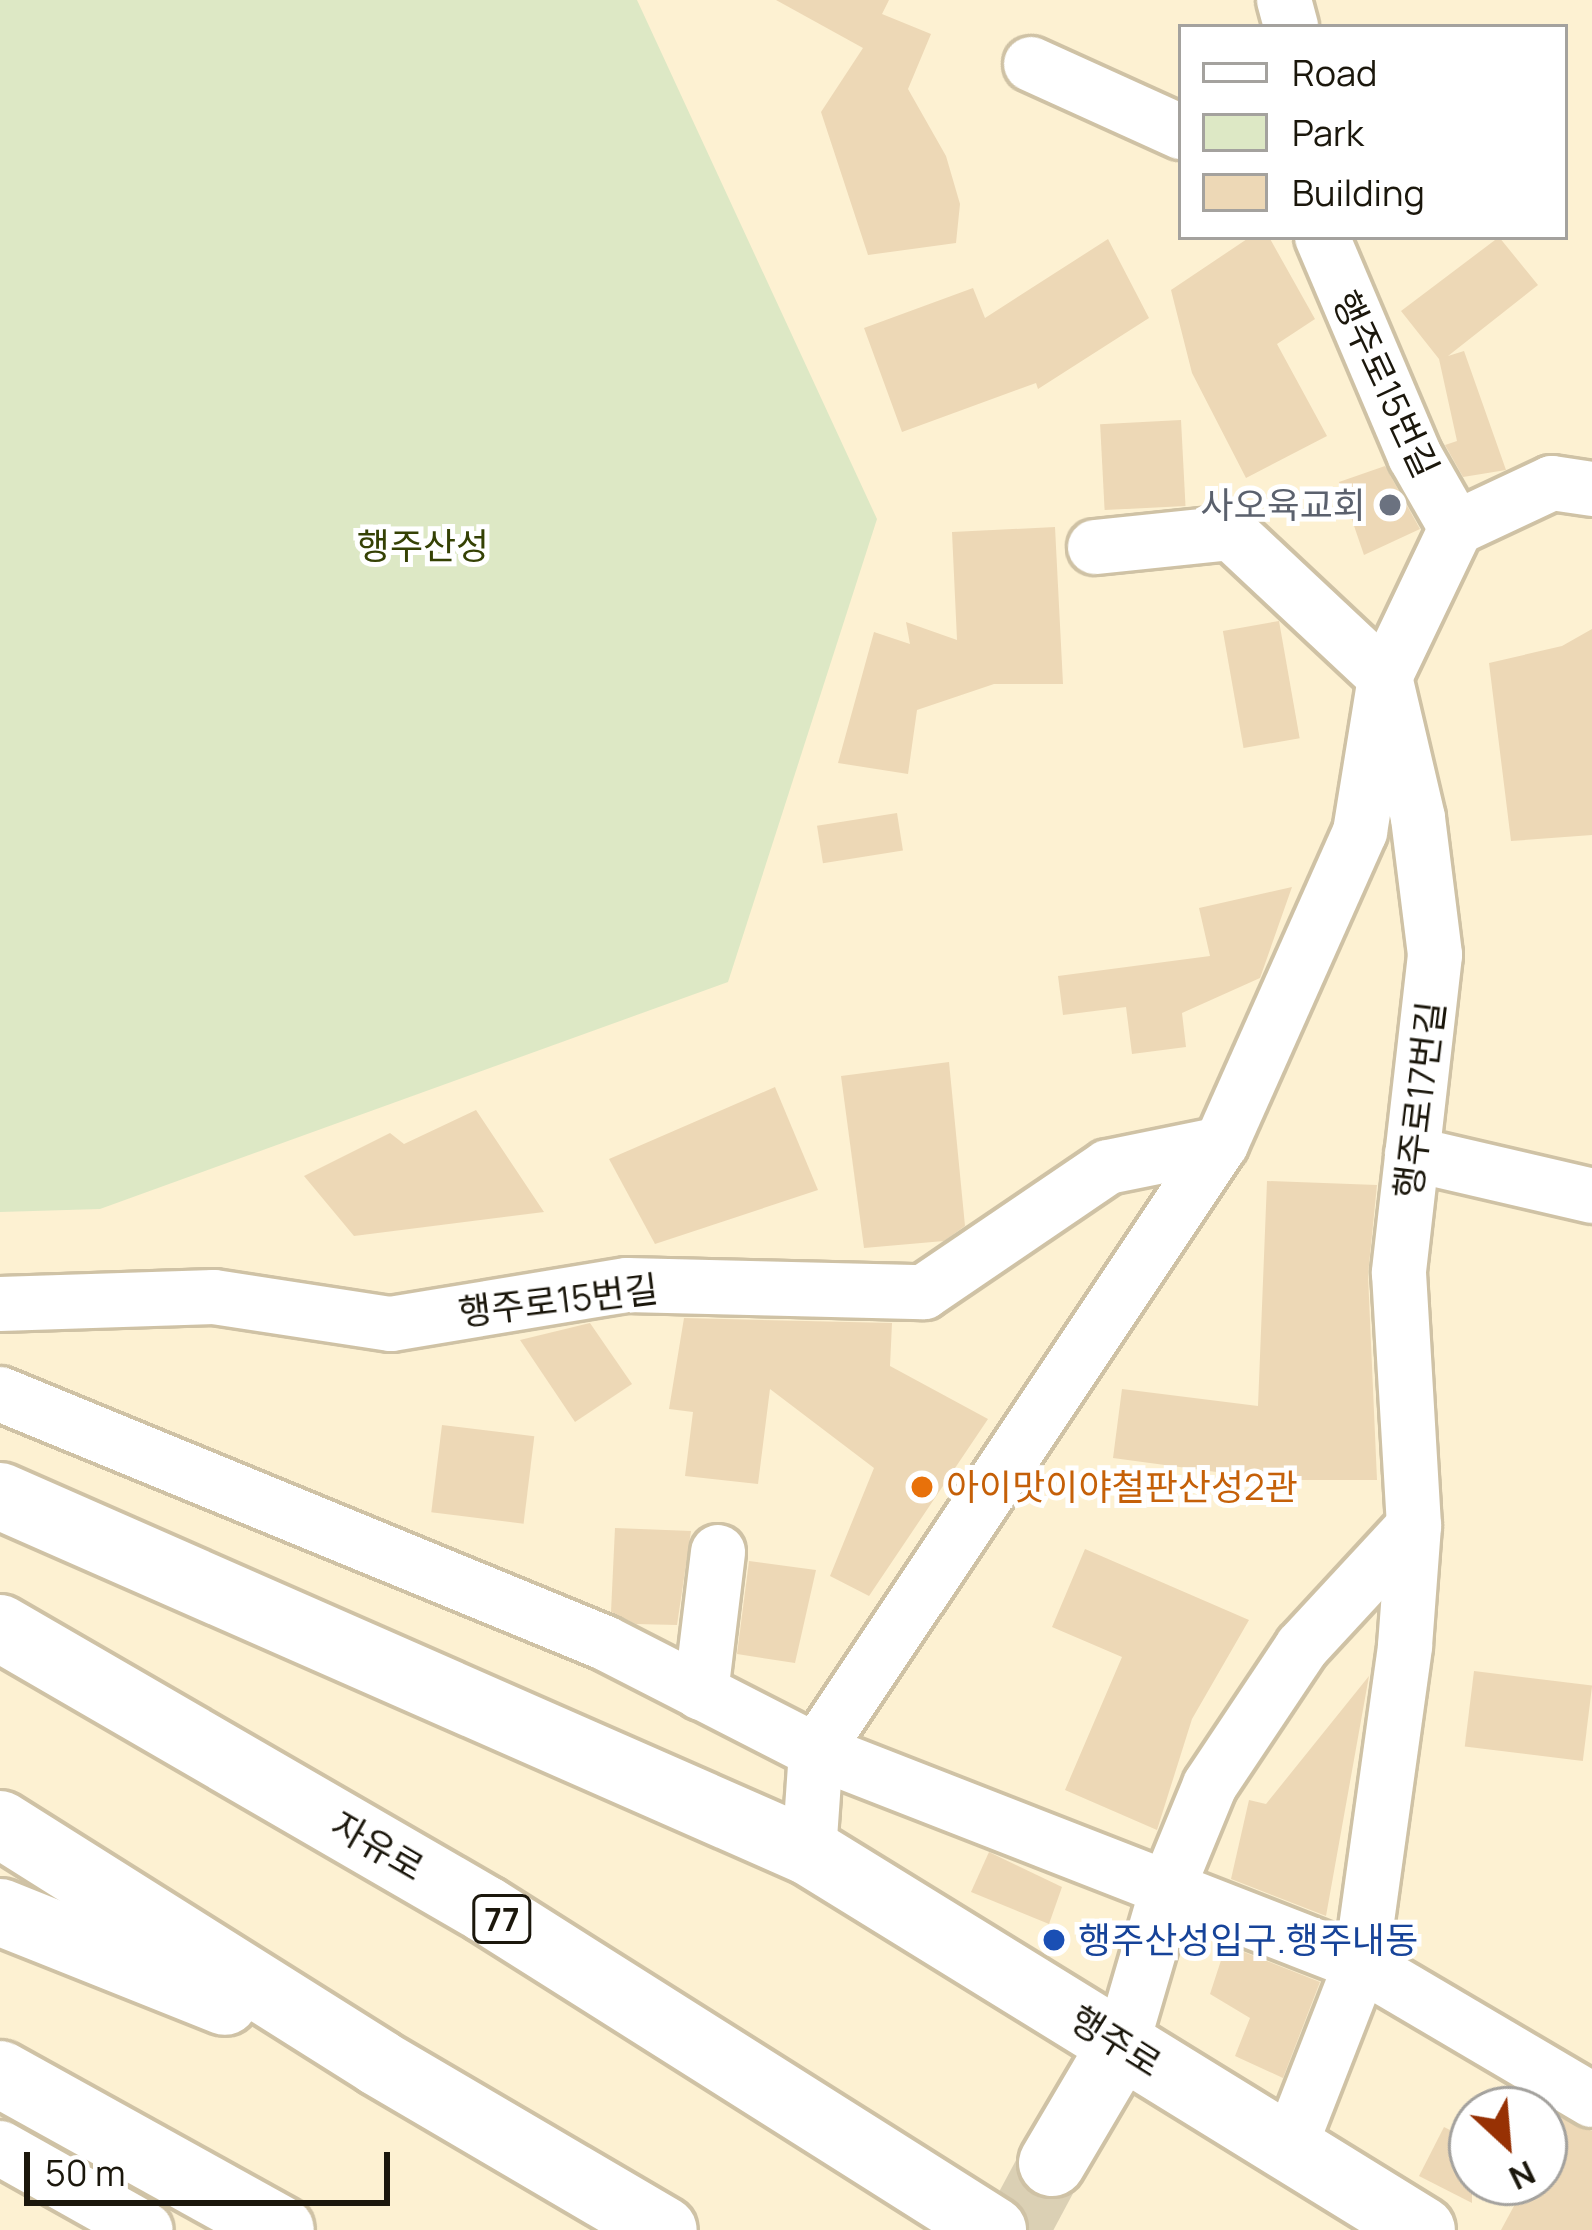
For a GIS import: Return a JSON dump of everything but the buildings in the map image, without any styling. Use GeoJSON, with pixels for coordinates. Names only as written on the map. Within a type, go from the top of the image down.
{"type":"FeatureCollection","features":[{"type":"Feature","properties":{"kind":"main road","name":"행주로"},"geometry":{"type":"LineString","coordinates":[[0,1496],[809,1852],[1422,2230]]}},
{"type":"Feature","properties":{"kind":"main road","name":"자유로"},"geometry":{"type":"LineString","coordinates":[[0,1628],[485,1909],[992,2230]]}},
{"type":"Feature","properties":{"kind":"main road"},"geometry":{"type":"LineString","coordinates":[[0,1824],[379,2063],[664,2230]]}},
{"type":"Feature","properties":{"kind":"main road"},"geometry":{"type":"LineString","coordinates":[[0,1912],[379,2063]]}},
{"type":"Feature","properties":{"kind":"main road"},"geometry":{"type":"LineString","coordinates":[[1052,2163],[1122,2044]]}},
{"type":"Feature","properties":{"kind":"main road"},"geometry":{"type":"LineString","coordinates":[[0,2074],[281,2230]]}},
{"type":"Feature","properties":{"kind":"street"},"geometry":{"type":"LineString","coordinates":[[1031,64],[1178,131]]}},
{"type":"Feature","properties":{"kind":"street","name":"행주로15번길"},"geometry":{"type":"LineString","coordinates":[[1323,240],[1415,456],[1456,528]]}},
{"type":"Feature","properties":{"kind":"street"},"geometry":{"type":"LineString","coordinates":[[809,1852],[816,1751],[1221,1144],[1360,832],[1385,677],[1456,528],[1552,483],[1592,489]]}},
{"type":"Feature","properties":{"kind":"street"},"geometry":{"type":"LineString","coordinates":[[1095,547],[1231,533],[1385,677]]}},
{"type":"Feature","properties":{"kind":"street","name":"행주로17번길"},"geometry":{"type":"LineString","coordinates":[[1288,2151],[1361,1964],[1414,1526],[1399,1273],[1435,955],[1418,818],[1385,677]]}},
{"type":"Feature","properties":{"kind":"street","name":"행주로15번길"},"geometry":{"type":"LineString","coordinates":[[0,1304],[214,1298],[391,1324],[627,1285],[924,1292],[1108,1167],[1221,1144]]}},
{"type":"Feature","properties":{"kind":"street"},"geometry":{"type":"LineString","coordinates":[[1412,1154],[1592,1196]]}},
{"type":"Feature","properties":{"kind":"street"},"geometry":{"type":"LineString","coordinates":[[0,1394],[525,1609],[816,1751],[1361,1964],[1592,2100]]}},
{"type":"Feature","properties":{"kind":"street"},"geometry":{"type":"LineString","coordinates":[[1122,2044],[1168,1887],[1210,1785],[1302,1647],[1414,1526]]}},
{"type":"Feature","properties":{"kind":"street"},"geometry":{"type":"LineString","coordinates":[[701,1693],[718,1552]]}},
{"type":"Feature","properties":{"kind":"street"},"geometry":{"type":"LineString","coordinates":[[0,2147],[76,2213],[146,2230]]}},
{"type":"Feature","properties":{"kind":"green space","name":"행주산성"},"geometry":{"type":"Polygon","coordinates":[[[0,0],[637,0],[877,519],[728,982],[100,1209],[0,1212],[0,0]]]}},
{"type":"Feature","properties":{"kind":"tunnel"},"geometry":{"type":"LineString","coordinates":[[1016,2230],[1052,2163]]}},
{"type":"Feature","properties":{"kind":"place","name":"사오육교회"},"geometry":{"type":"Point","coordinates":[1390,505]}},
{"type":"Feature","properties":{"kind":"place","name":"아이맛이야철판산성2관"},"geometry":{"type":"Point","coordinates":[922,1487]}},
{"type":"Feature","properties":{"kind":"place","name":"행주산성입구.행주내동"},"geometry":{"type":"Point","coordinates":[1054,1940]}}]}
